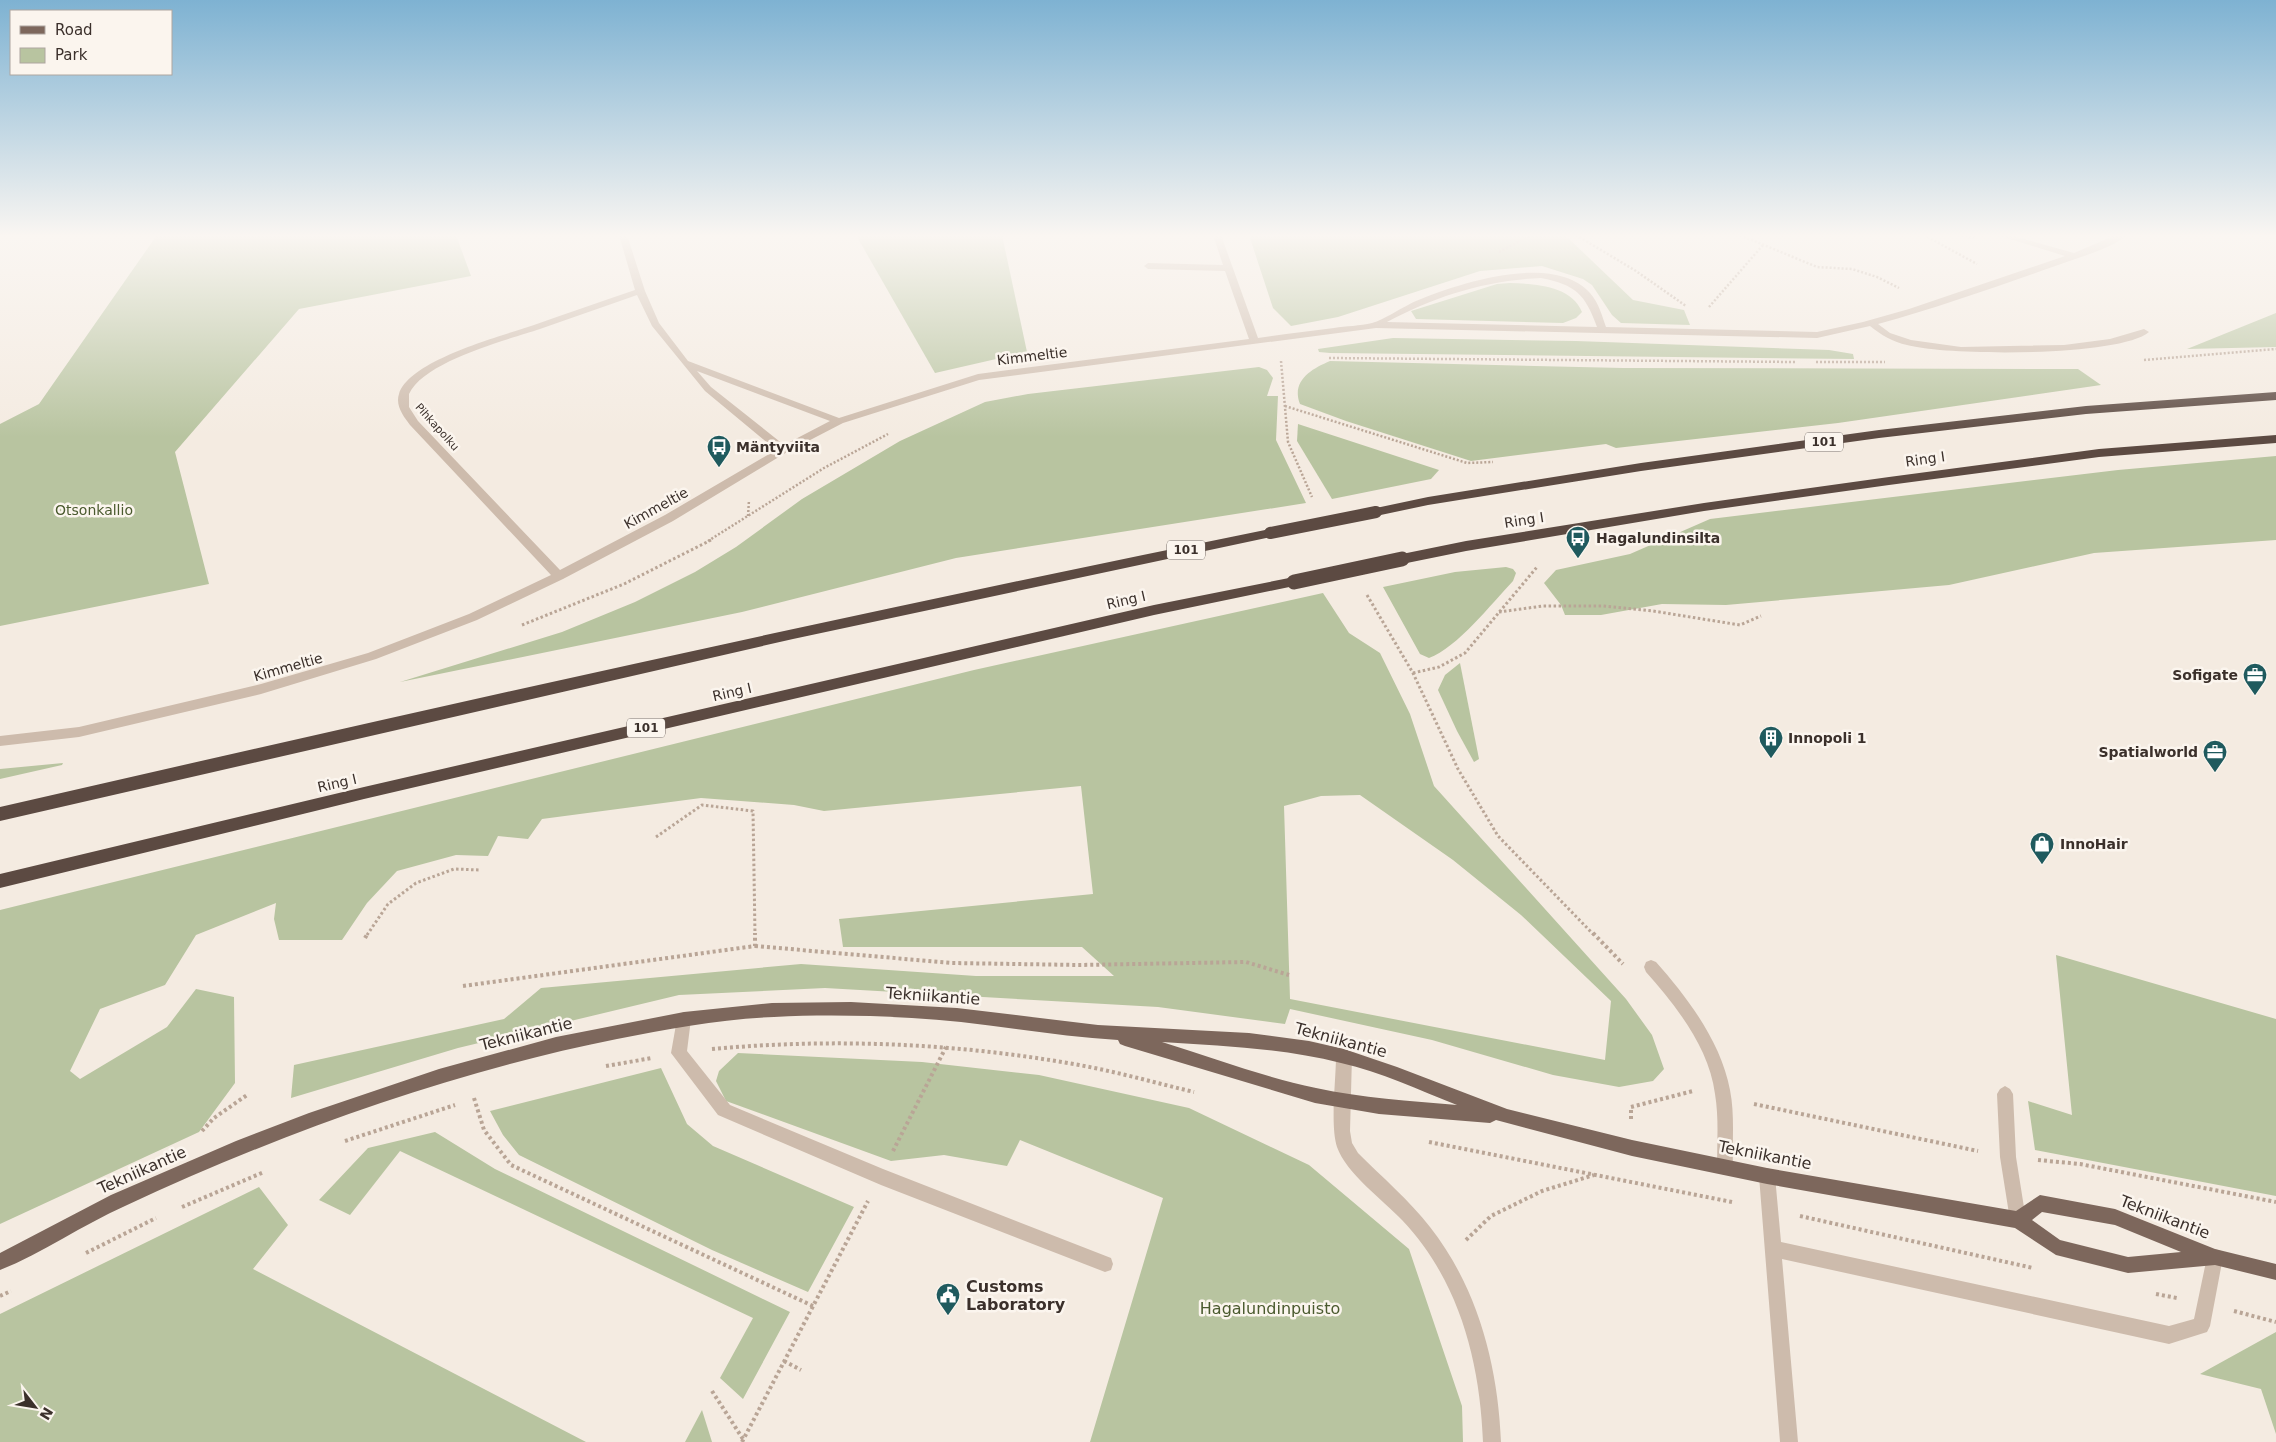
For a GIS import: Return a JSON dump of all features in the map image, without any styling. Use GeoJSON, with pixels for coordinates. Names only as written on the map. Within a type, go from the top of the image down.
{"type":"FeatureCollection","features":[{"type":"Feature","properties":{"kind":"highway","name":"101"},"geometry":{"type":"LineString","coordinates":[[0,814],[368,728],[1102,566],[1376,512],[1632,468],[1870,436],[2086,410],[2276,396]]}},
{"type":"Feature","properties":{"kind":"highway","name":"Ring I"},"geometry":{"type":"LineString","coordinates":[[0,881],[355,796],[1048,635],[1466,546],[1695,508],[1889,481],[2100,454],[2276,439]]}},
{"type":"Feature","properties":{"kind":"main road","name":"Tekniikantie"},"geometry":{"type":"LineString","coordinates":[[0,1262],[116,1201],[308,1121],[448,1074],[556,1044],[684,1019],[772,1010],[851,1009],[957,1015],[1098,1032],[1249,1040],[1309,1048],[1344,1056],[1507,1117],[1632,1148],[1767,1176],[2018,1220],[2056,1247],[2128,1265],[2215,1257]]}},
{"type":"Feature","properties":{"kind":"main road","name":"Tekniikantie"},"geometry":{"type":"LineString","coordinates":[[1098,1032],[1162,1048],[1265,1083],[1343,1101],[1507,1117]]}},
{"type":"Feature","properties":{"kind":"main road","name":"Tekniikantie"},"geometry":{"type":"LineString","coordinates":[[2018,1220],[2040,1203],[2115,1217],[2215,1257],[2276,1272]]}},
{"type":"Feature","properties":{"kind":"street","name":"Pihkapolku"},"geometry":{"type":"LineString","coordinates":[[559,576],[414,423],[405,411],[403,398],[406,389],[418,377],[452,357],[608,302]]}},
{"type":"Feature","properties":{"kind":"street"},"geometry":{"type":"LineString","coordinates":[[645,302],[655,324],[708,389],[783,450]]}},
{"type":"Feature","properties":{"kind":"street"},"geometry":{"type":"LineString","coordinates":[[1242,302],[1255,342]]}},
{"type":"Feature","properties":{"kind":"street"},"geometry":{"type":"LineString","coordinates":[[1376,325],[1397,312],[1421,302]]}},
{"type":"Feature","properties":{"kind":"street"},"geometry":{"type":"LineString","coordinates":[[1591,302],[1603,332]]}},
{"type":"Feature","properties":{"kind":"street","name":"Kimmeltie"},"geometry":{"type":"LineString","coordinates":[[0,741],[80,732],[261,689],[372,656],[473,617],[559,576],[669,518],[783,450],[839,421],[978,377],[1376,325],[1603,332],[1817,334],[1871,323],[1939,302]]}},
{"type":"Feature","properties":{"kind":"street"},"geometry":{"type":"LineString","coordinates":[[1871,323],[1886,335],[1909,343],[1961,350],[2064,348],[2110,342],[2144,332]]}},
{"type":"Feature","properties":{"kind":"street"},"geometry":{"type":"LineString","coordinates":[[685,363],[839,421]]}},
{"type":"Feature","properties":{"kind":"street"},"geometry":{"type":"LineString","coordinates":[[1650,967],[1671,989],[1705,1040],[1721,1084],[1725,1167]]}},
{"type":"Feature","properties":{"kind":"street"},"geometry":{"type":"LineString","coordinates":[[684,1019],[679,1053],[724,1110],[880,1177],[1105,1264]]}},
{"type":"Feature","properties":{"kind":"street"},"geometry":{"type":"LineString","coordinates":[[1344,1056],[1342,1131],[1344,1144],[1352,1158],[1424,1232],[1444,1261],[1473,1322],[1492,1415],[1492,1442]]}},
{"type":"Feature","properties":{"kind":"street"},"geometry":{"type":"LineString","coordinates":[[2004,1094],[2008,1157],[2018,1220]]}},
{"type":"Feature","properties":{"kind":"street"},"geometry":{"type":"LineString","coordinates":[[1767,1176],[1789,1442]]}},
{"type":"Feature","properties":{"kind":"street"},"geometry":{"type":"LineString","coordinates":[[1774,1249],[2169,1336],[2201,1326],[2215,1257]]}},
{"type":"Feature","properties":{"kind":"path"},"geometry":{"type":"LineString","coordinates":[[1680,302],[1700,317],[1716,333]]}},
{"type":"Feature","properties":{"kind":"path"},"geometry":{"type":"LineString","coordinates":[[1700,317],[1713,302]]}},
{"type":"Feature","properties":{"kind":"path"},"geometry":{"type":"LineString","coordinates":[[1926,302],[1931,305]]}},
{"type":"Feature","properties":{"kind":"path"},"geometry":{"type":"LineString","coordinates":[[1274,338],[1280,358],[1288,442],[1315,502]]}},
{"type":"Feature","properties":{"kind":"path"},"geometry":{"type":"LineString","coordinates":[[2137,360],[2276,349]]}},
{"type":"Feature","properties":{"kind":"path"},"geometry":{"type":"LineString","coordinates":[[1320,358],[1804,362]]}},
{"type":"Feature","properties":{"kind":"path"},"geometry":{"type":"LineString","coordinates":[[1814,362],[1893,362]]}},
{"type":"Feature","properties":{"kind":"path"},"geometry":{"type":"LineString","coordinates":[[1285,406],[1468,463],[1495,462]]}},
{"type":"Feature","properties":{"kind":"path"},"geometry":{"type":"LineString","coordinates":[[522,625],[585,602],[656,570],[721,534],[798,485],[889,433]]}},
{"type":"Feature","properties":{"kind":"path"},"geometry":{"type":"LineString","coordinates":[[1413,673],[1439,667],[1465,653],[1537,567]]}},
{"type":"Feature","properties":{"kind":"path"},"geometry":{"type":"LineString","coordinates":[[1363,588],[1413,673],[1458,769],[1498,836],[1627,968]]}},
{"type":"Feature","properties":{"kind":"path"},"geometry":{"type":"LineString","coordinates":[[1499,612],[1543,606],[1603,606],[1653,611],[1740,625],[1760,616]]}},
{"type":"Feature","properties":{"kind":"path"},"geometry":{"type":"LineString","coordinates":[[656,837],[702,805],[753,811],[755,946]]}},
{"type":"Feature","properties":{"kind":"path"},"geometry":{"type":"LineString","coordinates":[[365,938],[388,904],[416,883],[454,869],[481,870]]}},
{"type":"Feature","properties":{"kind":"path"},"geometry":{"type":"LineString","coordinates":[[463,986],[755,946],[952,963],[1079,965],[1246,962],[1289,975]]}},
{"type":"Feature","properties":{"kind":"path"},"geometry":{"type":"LineString","coordinates":[[603,1067],[679,1053],[759,1043],[880,1042],[980,1050],[1080,1066],[1196,1092]]}},
{"type":"Feature","properties":{"kind":"path"},"geometry":{"type":"LineString","coordinates":[[1631,1107],[1693,1091],[1690,1082]]}},
{"type":"Feature","properties":{"kind":"path"},"geometry":{"type":"LineString","coordinates":[[195,1139],[214,1118],[247,1095]]}},
{"type":"Feature","properties":{"kind":"path"},"geometry":{"type":"LineString","coordinates":[[344,1142],[483,1096]]}},
{"type":"Feature","properties":{"kind":"path"},"geometry":{"type":"LineString","coordinates":[[474,1098],[484,1130],[511,1165],[813,1306],[742,1441]]}},
{"type":"Feature","properties":{"kind":"path"},"geometry":{"type":"LineString","coordinates":[[1420,1140],[1770,1209],[2038,1269]]}},
{"type":"Feature","properties":{"kind":"path"},"geometry":{"type":"LineString","coordinates":[[177,1209],[272,1169]]}},
{"type":"Feature","properties":{"kind":"path"},"geometry":{"type":"LineString","coordinates":[[1444,1261],[1490,1216],[1542,1190],[1595,1175]]}},
{"type":"Feature","properties":{"kind":"path"},"geometry":{"type":"LineString","coordinates":[[80,1256],[160,1217]]}},
{"type":"Feature","properties":{"kind":"path"},"geometry":{"type":"LineString","coordinates":[[0,1296],[18,1287]]}},
{"type":"Feature","properties":{"kind":"path"},"geometry":{"type":"LineString","coordinates":[[2150,1292],[2205,1303],[2276,1322]]}},
{"type":"Feature","properties":{"kind":"path"},"geometry":{"type":"LineString","coordinates":[[783,1361],[801,1370]]}},
{"type":"Feature","properties":{"kind":"path"},"geometry":{"type":"LineString","coordinates":[[712,1391],[742,1441]]}},
{"type":"Feature","properties":{"kind":"green space","name":"Otsonkallio"},"geometry":{"type":"Polygon","coordinates":[[[110,302],[334,302],[299,309],[175,452],[209,584],[0,626],[0,424],[39,404],[110,302]]]}},
{"type":"Feature","properties":{"kind":"green space"},"geometry":{"type":"Polygon","coordinates":[[[895,302],[1016,302],[1027,352],[935,373],[895,302]]]}},
{"type":"Feature","properties":{"kind":"green space"},"geometry":{"type":"Polygon","coordinates":[[[1271,302],[1383,302],[1338,317],[1291,326],[1273,308],[1271,302]]]}},
{"type":"Feature","properties":{"kind":"green space"},"geometry":{"type":"Polygon","coordinates":[[[1439,302],[1576,302],[1582,312],[1576,318],[1563,323],[1416,319],[1411,311],[1439,302]]]}},
{"type":"Feature","properties":{"kind":"green space"},"geometry":{"type":"Polygon","coordinates":[[[1604,302],[1645,302],[1684,310],[1690,325],[1621,323],[1612,315],[1604,302]]]}},
{"type":"Feature","properties":{"kind":"green space"},"geometry":{"type":"Polygon","coordinates":[[[2276,313],[2276,347],[2187,349],[2276,313]]]}},
{"type":"Feature","properties":{"kind":"green space"},"geometry":{"type":"Polygon","coordinates":[[[1393,338],[1576,341],[1829,350],[1853,354],[1854,359],[1330,353],[1319,352],[1318,349],[1393,338]]]}},
{"type":"Feature","properties":{"kind":"green space"},"geometry":{"type":"Polygon","coordinates":[[[1330,361],[1623,368],[2078,369],[2101,385],[1838,423],[1616,448],[1606,444],[1471,461],[1346,421],[1300,404],[1298,389],[1304,377],[1330,361]]]}},
{"type":"Feature","properties":{"kind":"green space"},"geometry":{"type":"Polygon","coordinates":[[[1259,367],[1267,370],[1273,378],[1267,396],[1278,396],[1276,440],[1306,503],[956,558],[742,612],[400,682],[562,632],[635,602],[695,572],[736,547],[802,499],[900,441],[985,402],[1028,394],[1259,367]]]}},
{"type":"Feature","properties":{"kind":"green space"},"geometry":{"type":"Polygon","coordinates":[[[1298,424],[1439,470],[1431,479],[1332,499],[1297,441],[1298,424]]]}},
{"type":"Feature","properties":{"kind":"green space"},"geometry":{"type":"Polygon","coordinates":[[[2276,456],[2276,540],[2094,553],[1949,585],[1726,605],[1662,604],[1601,615],[1565,615],[1561,605],[1544,583],[1556,570],[1630,554],[1710,519],[2118,470],[2276,456]]]}},
{"type":"Feature","properties":{"kind":"green space"},"geometry":{"type":"Polygon","coordinates":[[[1506,567],[1513,569],[1516,573],[1513,581],[1462,635],[1440,653],[1429,658],[1420,654],[1383,587],[1455,572],[1506,567]]]}},
{"type":"Feature","properties":{"kind":"green space"},"geometry":{"type":"Polygon","coordinates":[[[1323,593],[1349,633],[1380,653],[1410,714],[1434,786],[1626,999],[1652,1035],[1664,1069],[1653,1081],[1619,1087],[1553,1075],[1432,1040],[1290,1009],[1285,1024],[1158,1007],[825,988],[679,995],[458,1048],[291,1098],[294,1065],[504,1019],[541,988],[801,964],[976,976],[1114,976],[1082,947],[843,947],[839,919],[1093,894],[1081,786],[824,811],[794,805],[701,798],[542,819],[528,839],[498,836],[488,856],[456,855],[397,871],[367,903],[342,940],[279,940],[274,919],[276,903],[196,935],[165,985],[100,1009],[70,1071],[80,1079],[167,1027],[196,989],[234,997],[235,1083],[199,1132],[0,1224],[0,910],[974,670],[1323,593]],[[1360,795],[1321,796],[1284,806],[1290,999],[1605,1060],[1611,1001],[1521,915],[1453,860],[1360,795]]]}},
{"type":"Feature","properties":{"kind":"green space"},"geometry":{"type":"Polygon","coordinates":[[[1460,663],[1479,759],[1474,762],[1438,690],[1445,675],[1460,663]]]}},
{"type":"Feature","properties":{"kind":"green space"},"geometry":{"type":"Polygon","coordinates":[[[63,763],[62,765],[0,779],[0,769],[63,763]]]}},
{"type":"Feature","properties":{"kind":"green space"},"geometry":{"type":"Polygon","coordinates":[[[2056,955],[2276,1019],[2276,1196],[2035,1150],[2028,1101],[2072,1115],[2056,955]]]}},
{"type":"Feature","properties":{"kind":"green space","name":"Hagalundinpuisto"},"geometry":{"type":"Polygon","coordinates":[[[738,1053],[922,1062],[1039,1075],[1189,1108],[1309,1165],[1409,1249],[1462,1406],[1463,1442],[1090,1442],[1163,1198],[1020,1140],[1007,1166],[944,1155],[891,1161],[726,1101],[716,1081],[719,1071],[738,1053]]]}},
{"type":"Feature","properties":{"kind":"green space"},"geometry":{"type":"Polygon","coordinates":[[[661,1068],[687,1124],[713,1146],[854,1207],[808,1292],[712,1250],[519,1155],[503,1135],[490,1111],[661,1068]]]}},
{"type":"Feature","properties":{"kind":"green space"},"geometry":{"type":"Polygon","coordinates":[[[435,1132],[495,1169],[790,1312],[743,1399],[720,1378],[753,1318],[400,1151],[350,1215],[319,1200],[368,1148],[435,1132]]]}},
{"type":"Feature","properties":{"kind":"green space"},"geometry":{"type":"Polygon","coordinates":[[[259,1187],[288,1225],[253,1269],[586,1442],[0,1442],[0,1314],[259,1187]]]}},
{"type":"Feature","properties":{"kind":"green space"},"geometry":{"type":"Polygon","coordinates":[[[2276,1332],[2276,1434],[2261,1389],[2200,1374],[2276,1332]]]}},
{"type":"Feature","properties":{"kind":"green space"},"geometry":{"type":"Polygon","coordinates":[[[702,1410],[712,1442],[685,1442],[702,1410]]]}},
{"type":"Feature","properties":{"kind":"place","name":"Mäntyviita"},"geometry":{"type":"Point","coordinates":[719,468]}},
{"type":"Feature","properties":{"kind":"place","name":"Hagalundinsilta"},"geometry":{"type":"Point","coordinates":[1578,559]}},
{"type":"Feature","properties":{"kind":"place","name":"Sofigate"},"geometry":{"type":"Point","coordinates":[2255,696]}},
{"type":"Feature","properties":{"kind":"place","name":"Innopoli 1"},"geometry":{"type":"Point","coordinates":[1771,759]}},
{"type":"Feature","properties":{"kind":"place","name":"Spatialworld"},"geometry":{"type":"Point","coordinates":[2215,773]}},
{"type":"Feature","properties":{"kind":"place","name":"InnoHair"},"geometry":{"type":"Point","coordinates":[2042,865]}},
{"type":"Feature","properties":{"kind":"place","name":"Customs Laboratory"},"geometry":{"type":"Point","coordinates":[948,1316]}}]}
